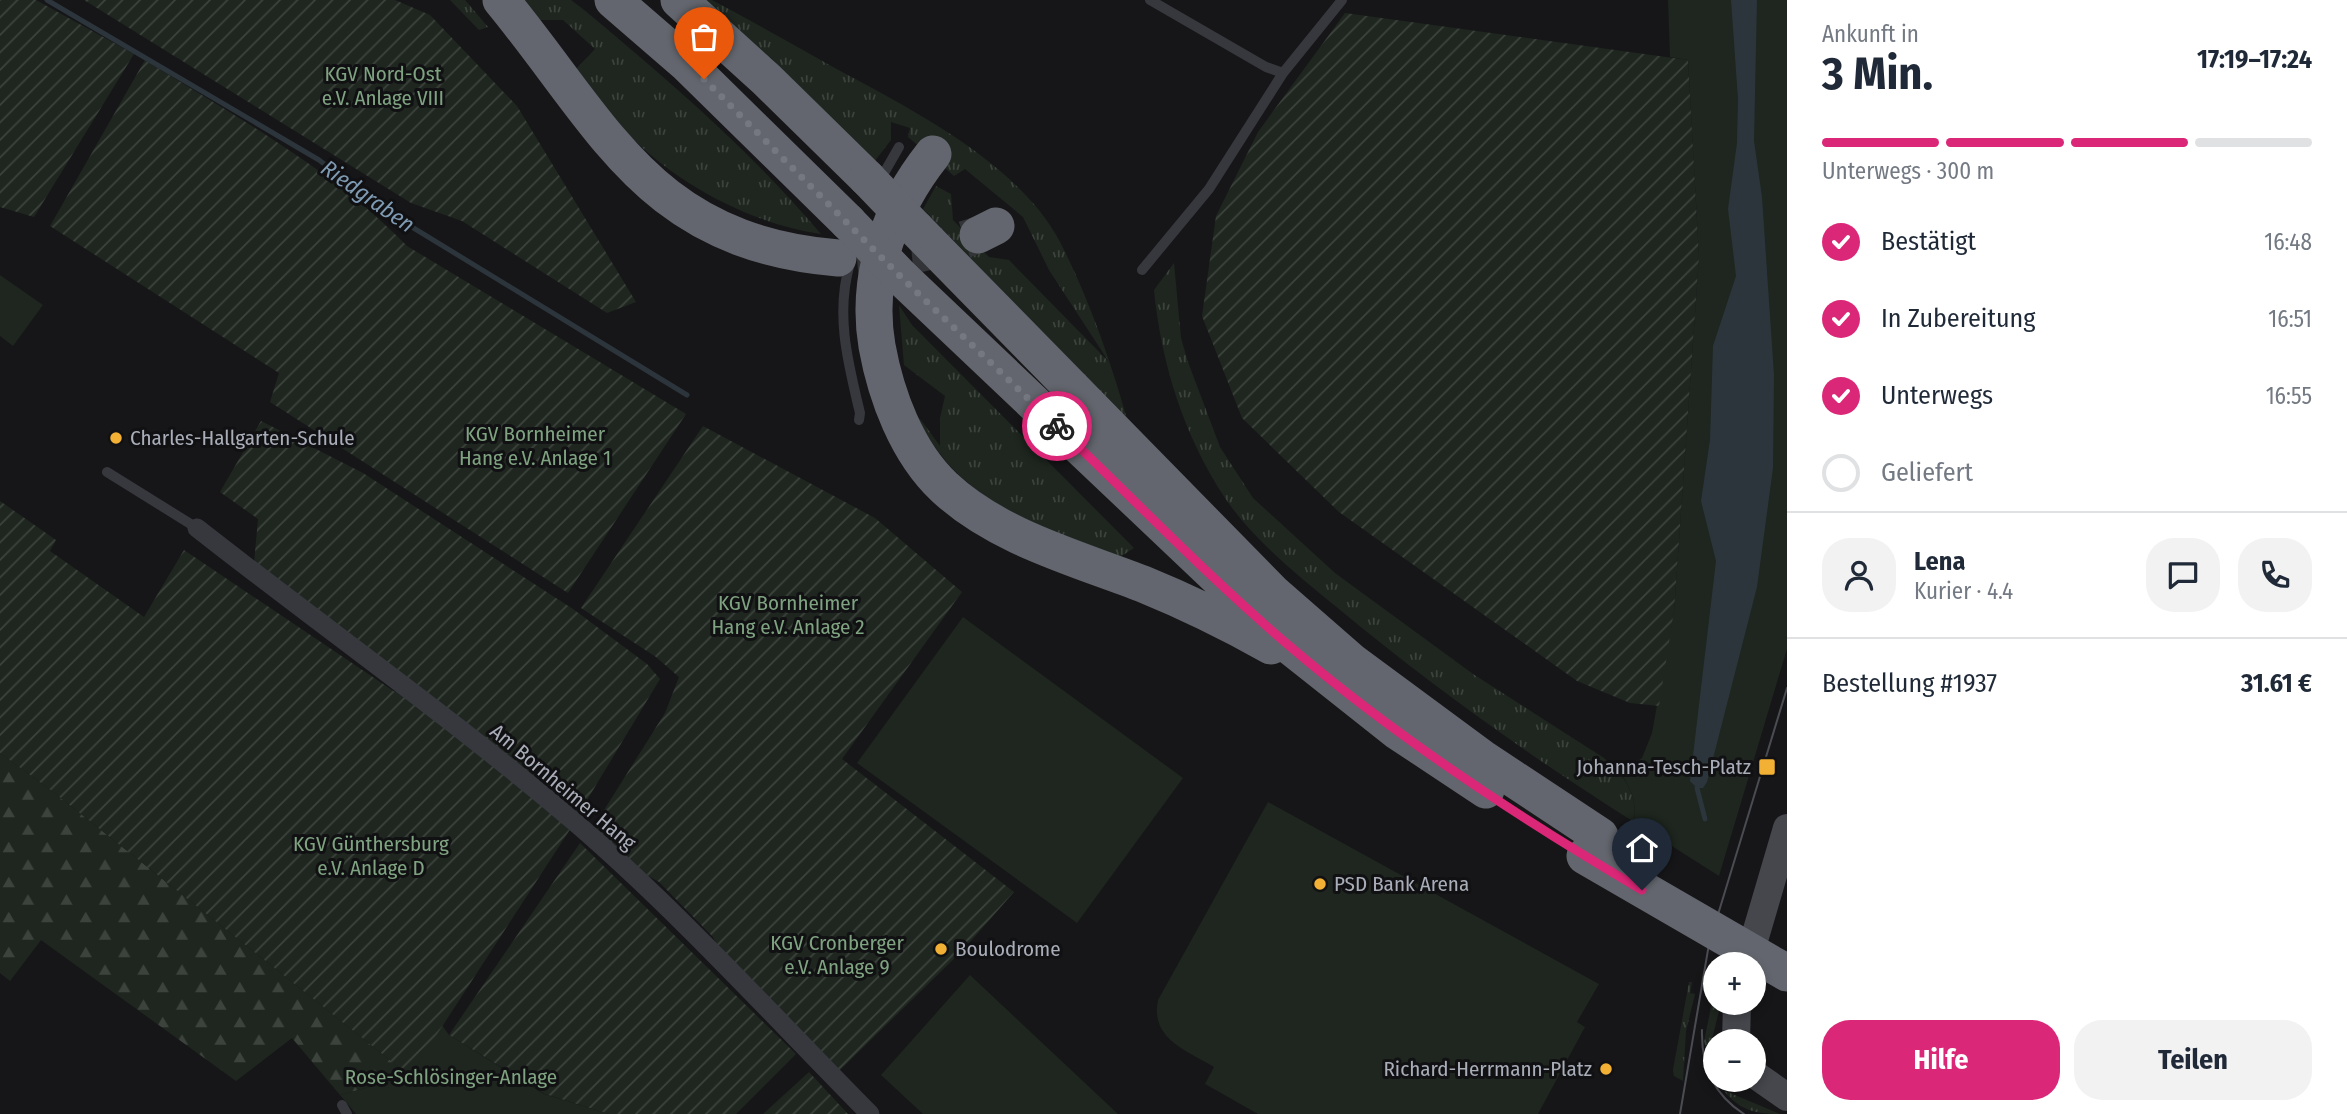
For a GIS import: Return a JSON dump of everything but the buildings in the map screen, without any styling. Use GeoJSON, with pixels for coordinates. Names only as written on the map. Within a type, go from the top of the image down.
{"type":"FeatureCollection","features":[{"type":"Feature","properties":{"kind":"highway"},"geometry":{"type":"LineString","coordinates":[[500,0],[606,138],[664,195],[706,222],[757,244],[811,256],[838,258]]}},
{"type":"Feature","properties":{"kind":"highway"},"geometry":{"type":"LineString","coordinates":[[613,0],[861,207],[916,229],[1283,602],[1353,662],[1482,758],[1592,846]]}},
{"type":"Feature","properties":{"kind":"highway"},"geometry":{"type":"LineString","coordinates":[[679,0],[766,79],[861,207],[903,279],[1230,592],[1334,682],[1397,731],[1592,846],[1772,960]]}},
{"type":"Feature","properties":{"kind":"highway"},"geometry":{"type":"LineString","coordinates":[[916,150],[907,190],[888,231],[875,296],[876,340],[886,384],[907,435],[922,461],[943,486],[971,509],[1001,526],[1059,553],[1203,611],[1334,682]]}},
{"type":"Feature","properties":{"kind":"main road"},"geometry":{"type":"LineString","coordinates":[[1772,960],[1787,828]]}},
{"type":"Feature","properties":{"kind":"main road"},"geometry":{"type":"LineString","coordinates":[[1766,1082],[1787,1097]]}},
{"type":"Feature","properties":{"kind":"street","name":"Am Bornheimer Hang"},"geometry":{"type":"LineString","coordinates":[[197,528],[523,779],[579,826],[682,924],[870,1114]]}},
{"type":"Feature","properties":{"kind":"lane"},"geometry":{"type":"LineString","coordinates":[[1150,0],[1266,67],[1283,73]]}},
{"type":"Feature","properties":{"kind":"lane"},"geometry":{"type":"LineString","coordinates":[[1142,270],[1209,189],[1283,73],[1342,0]]}},
{"type":"Feature","properties":{"kind":"lane"},"geometry":{"type":"LineString","coordinates":[[859,420],[860,413],[846,356],[842,309],[848,268],[861,207],[916,150]]}},
{"type":"Feature","properties":{"kind":"lane"},"geometry":{"type":"LineString","coordinates":[[107,471],[197,528]]}},
{"type":"Feature","properties":{"kind":"green space"},"geometry":{"type":"Polygon","coordinates":[[[0,0],[36,0],[134,54],[34,217],[0,207],[0,0]]]}},
{"type":"Feature","properties":{"kind":"green space","name":"KGV Nord-Ost e.V. Anlage VIII"},"geometry":{"type":"Polygon","coordinates":[[[84,0],[395,0],[430,15],[517,106],[636,302],[607,313],[462,221],[411,203],[84,0]]]}},
{"type":"Feature","properties":{"kind":"green space"},"geometry":{"type":"Polygon","coordinates":[[[450,0],[465,0],[488,27],[479,30],[450,0]]]}},
{"type":"Feature","properties":{"kind":"green space"},"geometry":{"type":"Polygon","coordinates":[[[517,0],[571,0],[583,9],[737,144],[821,234],[794,229],[739,210],[688,183],[665,166],[616,122],[575,70],[595,49],[563,20],[533,20],[517,0]]]}},
{"type":"Feature","properties":{"kind":"green space"},"geometry":{"type":"Polygon","coordinates":[[[693,0],[712,0],[894,100],[959,140],[1017,186],[1040,212],[1070,261],[1098,328],[1113,374],[1127,419],[923,209],[936,186],[951,194],[953,220],[989,257],[1009,260],[1109,362],[1049,270],[1023,217],[965,169],[954,176],[908,137],[910,128],[891,122],[891,140],[874,162],[770,57],[764,63],[693,0]]]}},
{"type":"Feature","properties":{"kind":"green space"},"geometry":{"type":"Polygon","coordinates":[[[1668,0],[1787,0],[1787,649],[1719,876],[1634,822],[1632,796],[1620,772],[1642,758],[1652,733],[1674,611],[1699,257],[1688,60],[1670,57],[1668,0]]]}},
{"type":"Feature","properties":{"kind":"green space"},"geometry":{"type":"Polygon","coordinates":[[[1345,13],[1688,60],[1699,257],[1674,611],[1659,706],[1630,703],[1577,681],[1339,512],[1242,418],[1202,316],[1216,216],[1258,132],[1345,13]]]}},
{"type":"Feature","properties":{"kind":"green space","name":"KGV Bornheimer Hang e.V. Anlage 1"},"geometry":{"type":"Polygon","coordinates":[[[145,60],[315,168],[378,218],[407,246],[686,414],[568,593],[270,402],[279,373],[50,226],[145,60]]]}},
{"type":"Feature","properties":{"kind":"green space"},"geometry":{"type":"Polygon","coordinates":[[[1174,263],[1181,338],[1188,362],[1220,447],[1253,498],[1335,573],[1473,674],[1604,758],[1624,779],[1632,794],[1634,822],[1520,747],[1446,694],[1293,571],[1249,529],[1210,474],[1186,424],[1169,372],[1154,290],[1174,263]]]}},
{"type":"Feature","properties":{"kind":"green space"},"geometry":{"type":"Polygon","coordinates":[[[0,275],[43,305],[13,346],[0,336],[0,275]]]}},
{"type":"Feature","properties":{"kind":"green space"},"geometry":{"type":"Polygon","coordinates":[[[899,305],[912,325],[1134,548],[1117,559],[1052,532],[990,499],[953,469],[915,417],[921,420],[940,446],[940,418],[945,396],[904,365],[899,305]]]}},
{"type":"Feature","properties":{"kind":"green space"},"geometry":{"type":"Polygon","coordinates":[[[261,421],[363,473],[573,609],[647,664],[660,679],[578,815],[254,563],[258,519],[220,492],[261,421]]]}},
{"type":"Feature","properties":{"kind":"green space","name":"KGV Bornheimer Hang e.V. Anlage 2"},"geometry":{"type":"Polygon","coordinates":[[[703,426],[875,518],[962,592],[842,759],[1014,892],[963,950],[838,1072],[722,956],[713,937],[659,882],[636,869],[594,826],[665,713],[679,677],[656,657],[581,608],[703,426]]]}},
{"type":"Feature","properties":{"kind":"green space","name":"KGV Günthersburg e.V. Anlage D"},"geometry":{"type":"Polygon","coordinates":[[[0,501],[56,540],[50,551],[144,617],[184,550],[395,692],[398,689],[571,828],[410,1076],[52,791],[0,753],[0,501]]]}},
{"type":"Feature","properties":{"kind":"green space"},"geometry":{"type":"Polygon","coordinates":[[[963,617],[1183,778],[1077,923],[857,763],[963,617]]]}},
{"type":"Feature","properties":{"kind":"green space"},"geometry":{"type":"Polygon","coordinates":[[[0,753],[52,791],[410,1076],[340,1095],[292,1038],[236,1081],[41,940],[10,981],[0,973],[0,753]]]}},
{"type":"Feature","properties":{"kind":"green space","name":"PSD Bank Arena"},"geometry":{"type":"Polygon","coordinates":[[[1268,802],[1599,984],[1577,1022],[1585,1027],[1538,1114],[1258,1114],[1205,1084],[1214,1067],[1182,1049],[1165,1034],[1159,1025],[1158,1000],[1268,802]]]}},
{"type":"Feature","properties":{"kind":"green space"},"geometry":{"type":"Polygon","coordinates":[[[580,843],[796,1054],[736,1114],[609,1114],[545,1094],[449,1035],[580,843]]]}},
{"type":"Feature","properties":{"kind":"green space"},"geometry":{"type":"Polygon","coordinates":[[[970,975],[1118,1114],[923,1114],[881,1075],[970,975]]]}},
{"type":"Feature","properties":{"kind":"green space"},"geometry":{"type":"Polygon","coordinates":[[[1689,982],[1692,982],[1690,993],[1695,994],[1686,1031],[1683,1081],[1674,1076],[1673,1070],[1689,982]]]}},
{"type":"Feature","properties":{"kind":"green space"},"geometry":{"type":"Polygon","coordinates":[[[1709,1015],[1718,1015],[1714,1029],[1707,1029],[1709,1015]]]}},
{"type":"Feature","properties":{"kind":"green space","name":"Rose-Schlösinger-Anlage"},"geometry":{"type":"Polygon","coordinates":[[[442,1025],[449,1035],[544,1094],[609,1114],[356,1114],[340,1095],[410,1076],[442,1025]]]}},
{"type":"Feature","properties":{"kind":"green space"},"geometry":{"type":"Polygon","coordinates":[[[809,1072],[848,1114],[763,1114],[809,1072]]]}},
{"type":"Feature","properties":{"kind":"green space"},"geometry":{"type":"Polygon","coordinates":[[[1725,1092],[1780,1114],[1748,1110],[1725,1092]]]}},
{"type":"Feature","properties":{"kind":"shaded area"},"geometry":{"type":"Polygon","coordinates":[[[1731,0],[1757,0],[1754,141],[1762,197],[1774,375],[1773,468],[1757,587],[1707,782],[1703,788],[1697,788],[1690,781],[1716,561],[1701,501],[1710,440],[1713,346],[1736,276],[1728,209],[1737,143],[1738,99],[1731,0]]]}},
{"type":"Feature","properties":{"kind":"waterway","name":"Riedgraben"},"geometry":{"type":"LineString","coordinates":[[47,0],[319,160],[389,213],[687,395]]}},
{"type":"Feature","properties":{"kind":"waterway"},"geometry":{"type":"LineString","coordinates":[[1697,788],[1705,819]]}},
{"type":"Feature","properties":{"kind":"tunnel"},"geometry":{"type":"LineString","coordinates":[[857,259],[923,253],[978,235]]}},
{"type":"Feature","properties":{"kind":"tram line"},"geometry":{"type":"LineString","coordinates":[[1680,1114],[1709,944],[1787,688]]}},
{"type":"Feature","properties":{"kind":"tram line"},"geometry":{"type":"LineString","coordinates":[[1702,1030],[1704,1056],[1711,1078],[1725,1098],[1744,1114]]}},
{"type":"Feature","properties":{"kind":"way so far"},"geometry":{"type":"LineString","coordinates":[[704,79],[769,141],[903,279],[1057,426]]}},
{"type":"Feature","properties":{"kind":"place","name":"Charles-Hallgarten-Schule"},"geometry":{"type":"Point","coordinates":[116,438]}},
{"type":"Feature","properties":{"kind":"place","name":"Johanna-Tesch-Platz"},"geometry":{"type":"Point","coordinates":[1767,767]}},
{"type":"Feature","properties":{"kind":"place","name":"PSD Bank Arena"},"geometry":{"type":"Point","coordinates":[1320,884]}},
{"type":"Feature","properties":{"kind":"place","name":"Boulodrome"},"geometry":{"type":"Point","coordinates":[941,949]}},
{"type":"Feature","properties":{"kind":"place","name":"Richard-Herrmann-Platz"},"geometry":{"type":"Point","coordinates":[1606,1069]}},
{"type":"Feature","properties":{"kind":"route"},"geometry":{"type":"LineString","coordinates":[[1057,426],[1230,592],[1334,682],[1397,731],[1585,856],[1642,890]]}},
{"type":"Feature","properties":{"kind":"park label","name":"KGV Cronberger e.V. Anlage 9"},"geometry":{"type":"Point","coordinates":[837,955]}}]}
